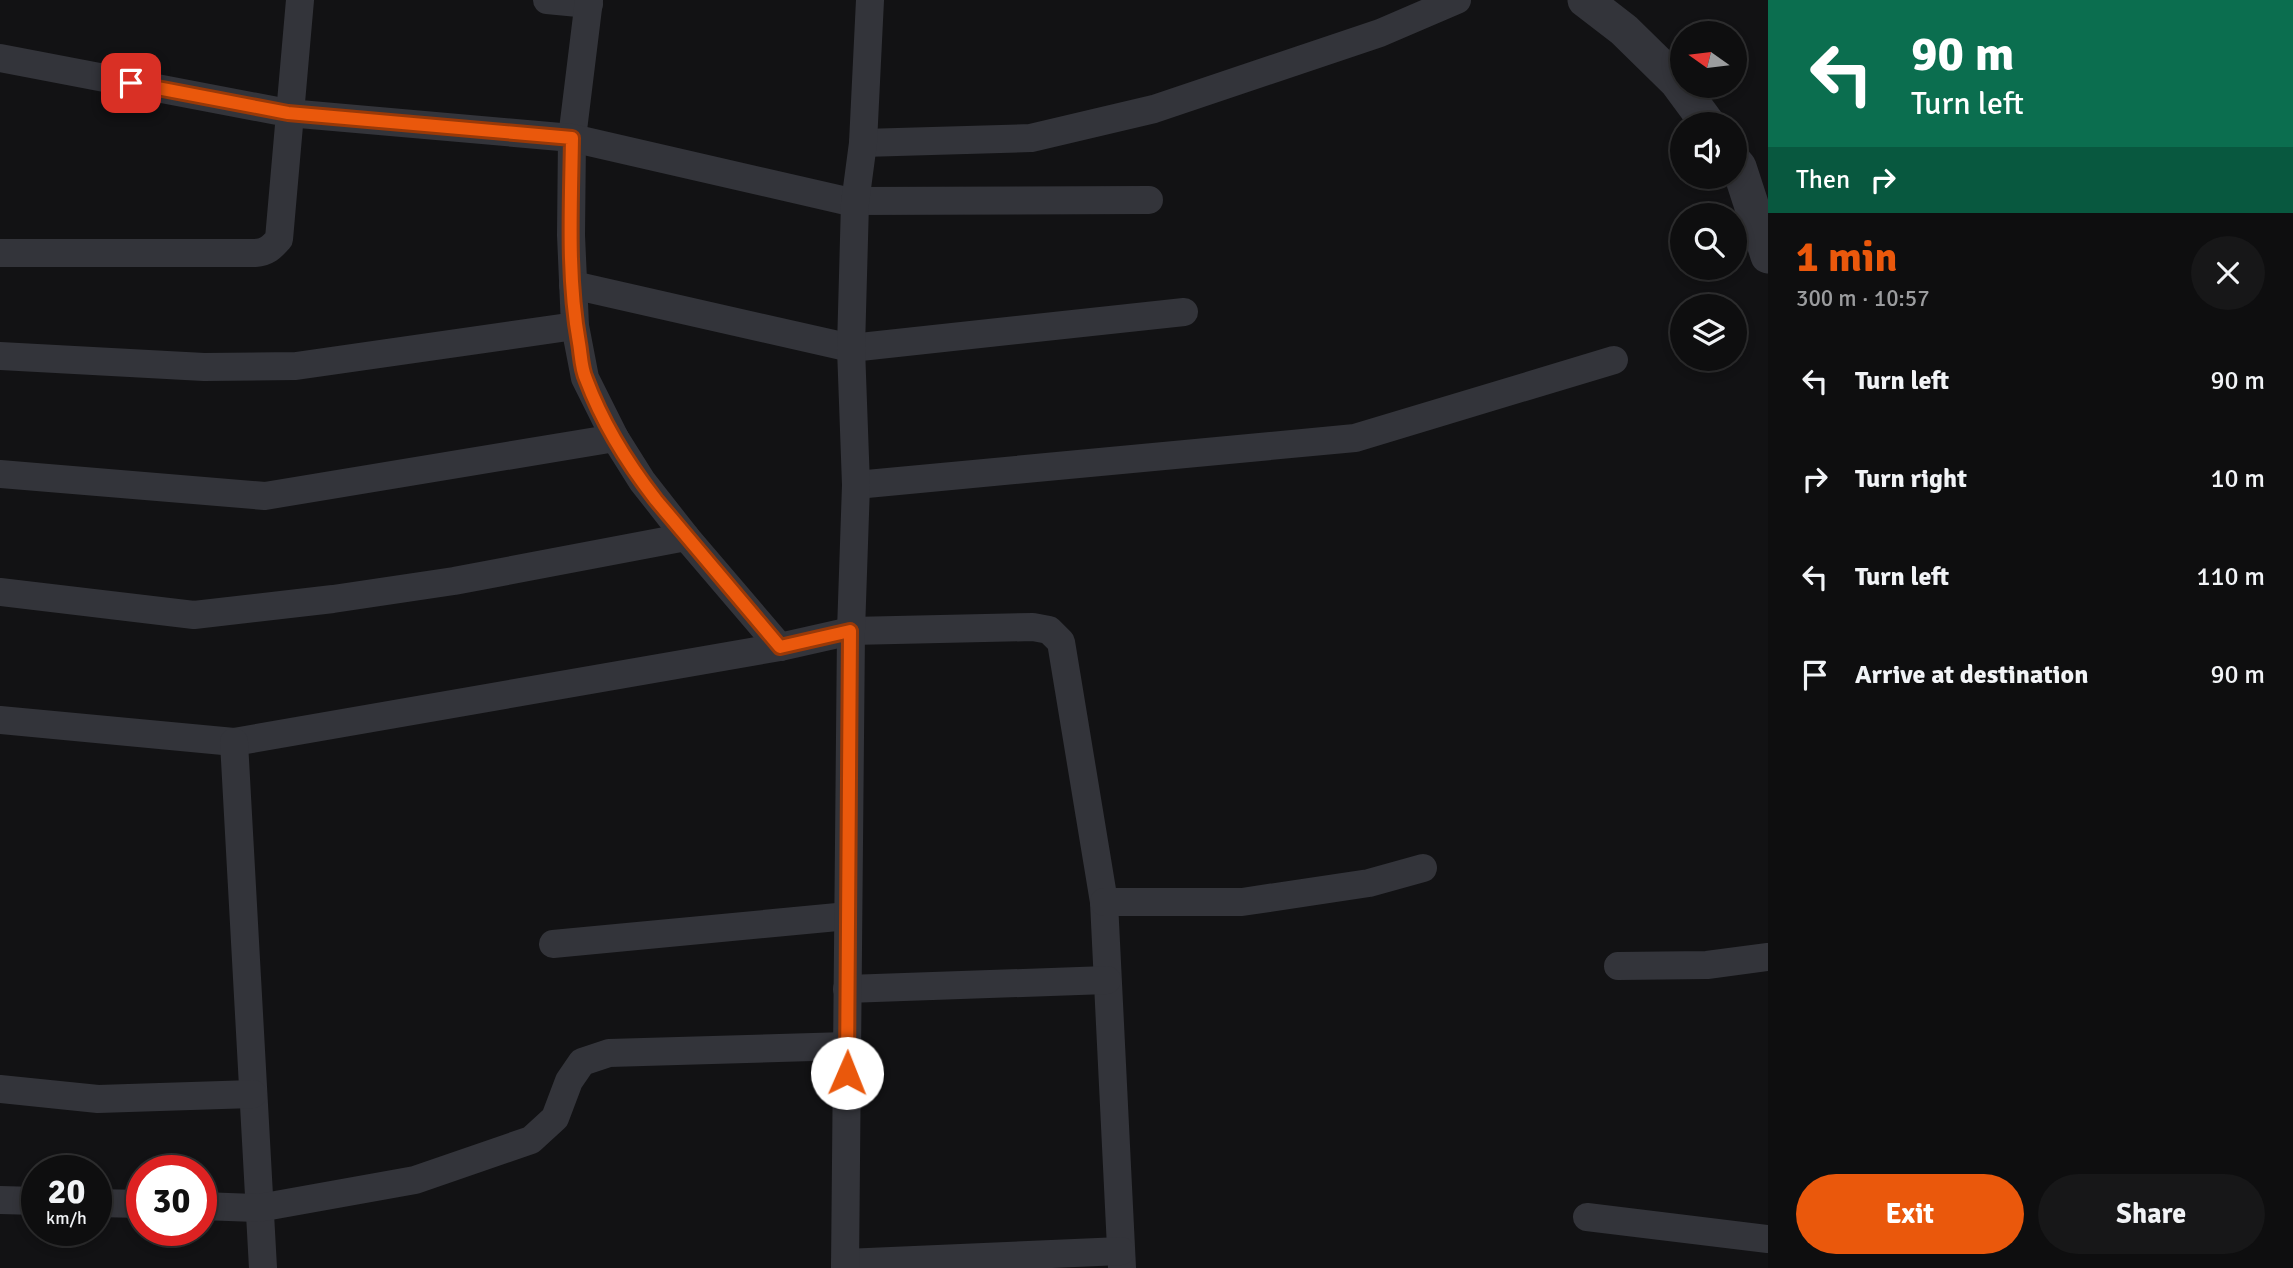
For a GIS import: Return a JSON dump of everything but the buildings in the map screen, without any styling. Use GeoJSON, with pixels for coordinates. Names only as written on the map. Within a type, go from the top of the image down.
{"type":"FeatureCollection","features":[{"type":"Feature","properties":{"kind":"street"},"geometry":{"type":"LineString","coordinates":[[0,253],[266,252],[279,239],[300,0]]}},
{"type":"Feature","properties":{"kind":"street"},"geometry":{"type":"LineString","coordinates":[[547,0],[589,2],[572,138],[573,285],[576,326],[585,378],[615,438],[642,481],[780,647]]}},
{"type":"Feature","properties":{"kind":"street"},"geometry":{"type":"LineString","coordinates":[[0,720],[234,742],[780,647],[850,631],[1033,627],[1049,630],[1060,642],[1104,902],[1121,1260],[845,1265],[850,631],[856,485],[851,348],[855,202],[863,143],[870,0]]}},
{"type":"Feature","properties":{"kind":"street"},"geometry":{"type":"LineString","coordinates":[[863,143],[1031,138],[1154,109],[1380,33],[1457,0]]}},
{"type":"Feature","properties":{"kind":"street"},"geometry":{"type":"LineString","coordinates":[[1585,0],[1624,30],[1677,82],[1699,112]]}},
{"type":"Feature","properties":{"kind":"street"},"geometry":{"type":"LineString","coordinates":[[0,58],[288,113],[572,138],[855,202],[1149,200]]}},
{"type":"Feature","properties":{"kind":"street"},"geometry":{"type":"LineString","coordinates":[[1746,189],[1768,256]]}},
{"type":"Feature","properties":{"kind":"street"},"geometry":{"type":"LineString","coordinates":[[573,285],[851,348],[1184,312]]}},
{"type":"Feature","properties":{"kind":"street"},"geometry":{"type":"LineString","coordinates":[[0,356],[204,367],[296,366],[576,326]]}},
{"type":"Feature","properties":{"kind":"street"},"geometry":{"type":"LineString","coordinates":[[856,485],[1355,438],[1614,360]]}},
{"type":"Feature","properties":{"kind":"street"},"geometry":{"type":"LineString","coordinates":[[0,474],[265,496],[615,438]]}},
{"type":"Feature","properties":{"kind":"street"},"geometry":{"type":"LineString","coordinates":[[0,592],[194,615],[454,581],[686,537]]}},
{"type":"Feature","properties":{"kind":"street"},"geometry":{"type":"LineString","coordinates":[[234,742],[262,1268]]}},
{"type":"Feature","properties":{"kind":"street"},"geometry":{"type":"LineString","coordinates":[[1104,902],[1242,902],[1369,883],[1423,868]]}},
{"type":"Feature","properties":{"kind":"street"},"geometry":{"type":"LineString","coordinates":[[553,944],[848,916]]}},
{"type":"Feature","properties":{"kind":"street"},"geometry":{"type":"LineString","coordinates":[[1618,966],[1707,965],[1768,957]]}},
{"type":"Feature","properties":{"kind":"street"},"geometry":{"type":"LineString","coordinates":[[847,989],[1107,980]]}},
{"type":"Feature","properties":{"kind":"street"},"geometry":{"type":"LineString","coordinates":[[217,1207],[259,1208],[415,1180],[531,1140],[555,1118],[569,1081],[582,1062],[609,1053],[847,1046]]}},
{"type":"Feature","properties":{"kind":"street"},"geometry":{"type":"LineString","coordinates":[[0,1089],[98,1099],[253,1094]]}},
{"type":"Feature","properties":{"kind":"street"},"geometry":{"type":"LineString","coordinates":[[0,1200],[21,1201]]}},
{"type":"Feature","properties":{"kind":"street"},"geometry":{"type":"LineString","coordinates":[[1587,1217],[1768,1238]]}},
{"type":"Feature","properties":{"kind":"route"},"geometry":{"type":"LineString","coordinates":[[131,83],[288,113],[572,138],[571,234],[576,326],[585,378],[615,438],[656,500],[780,647],[850,631],[847,1073]]}}]}
